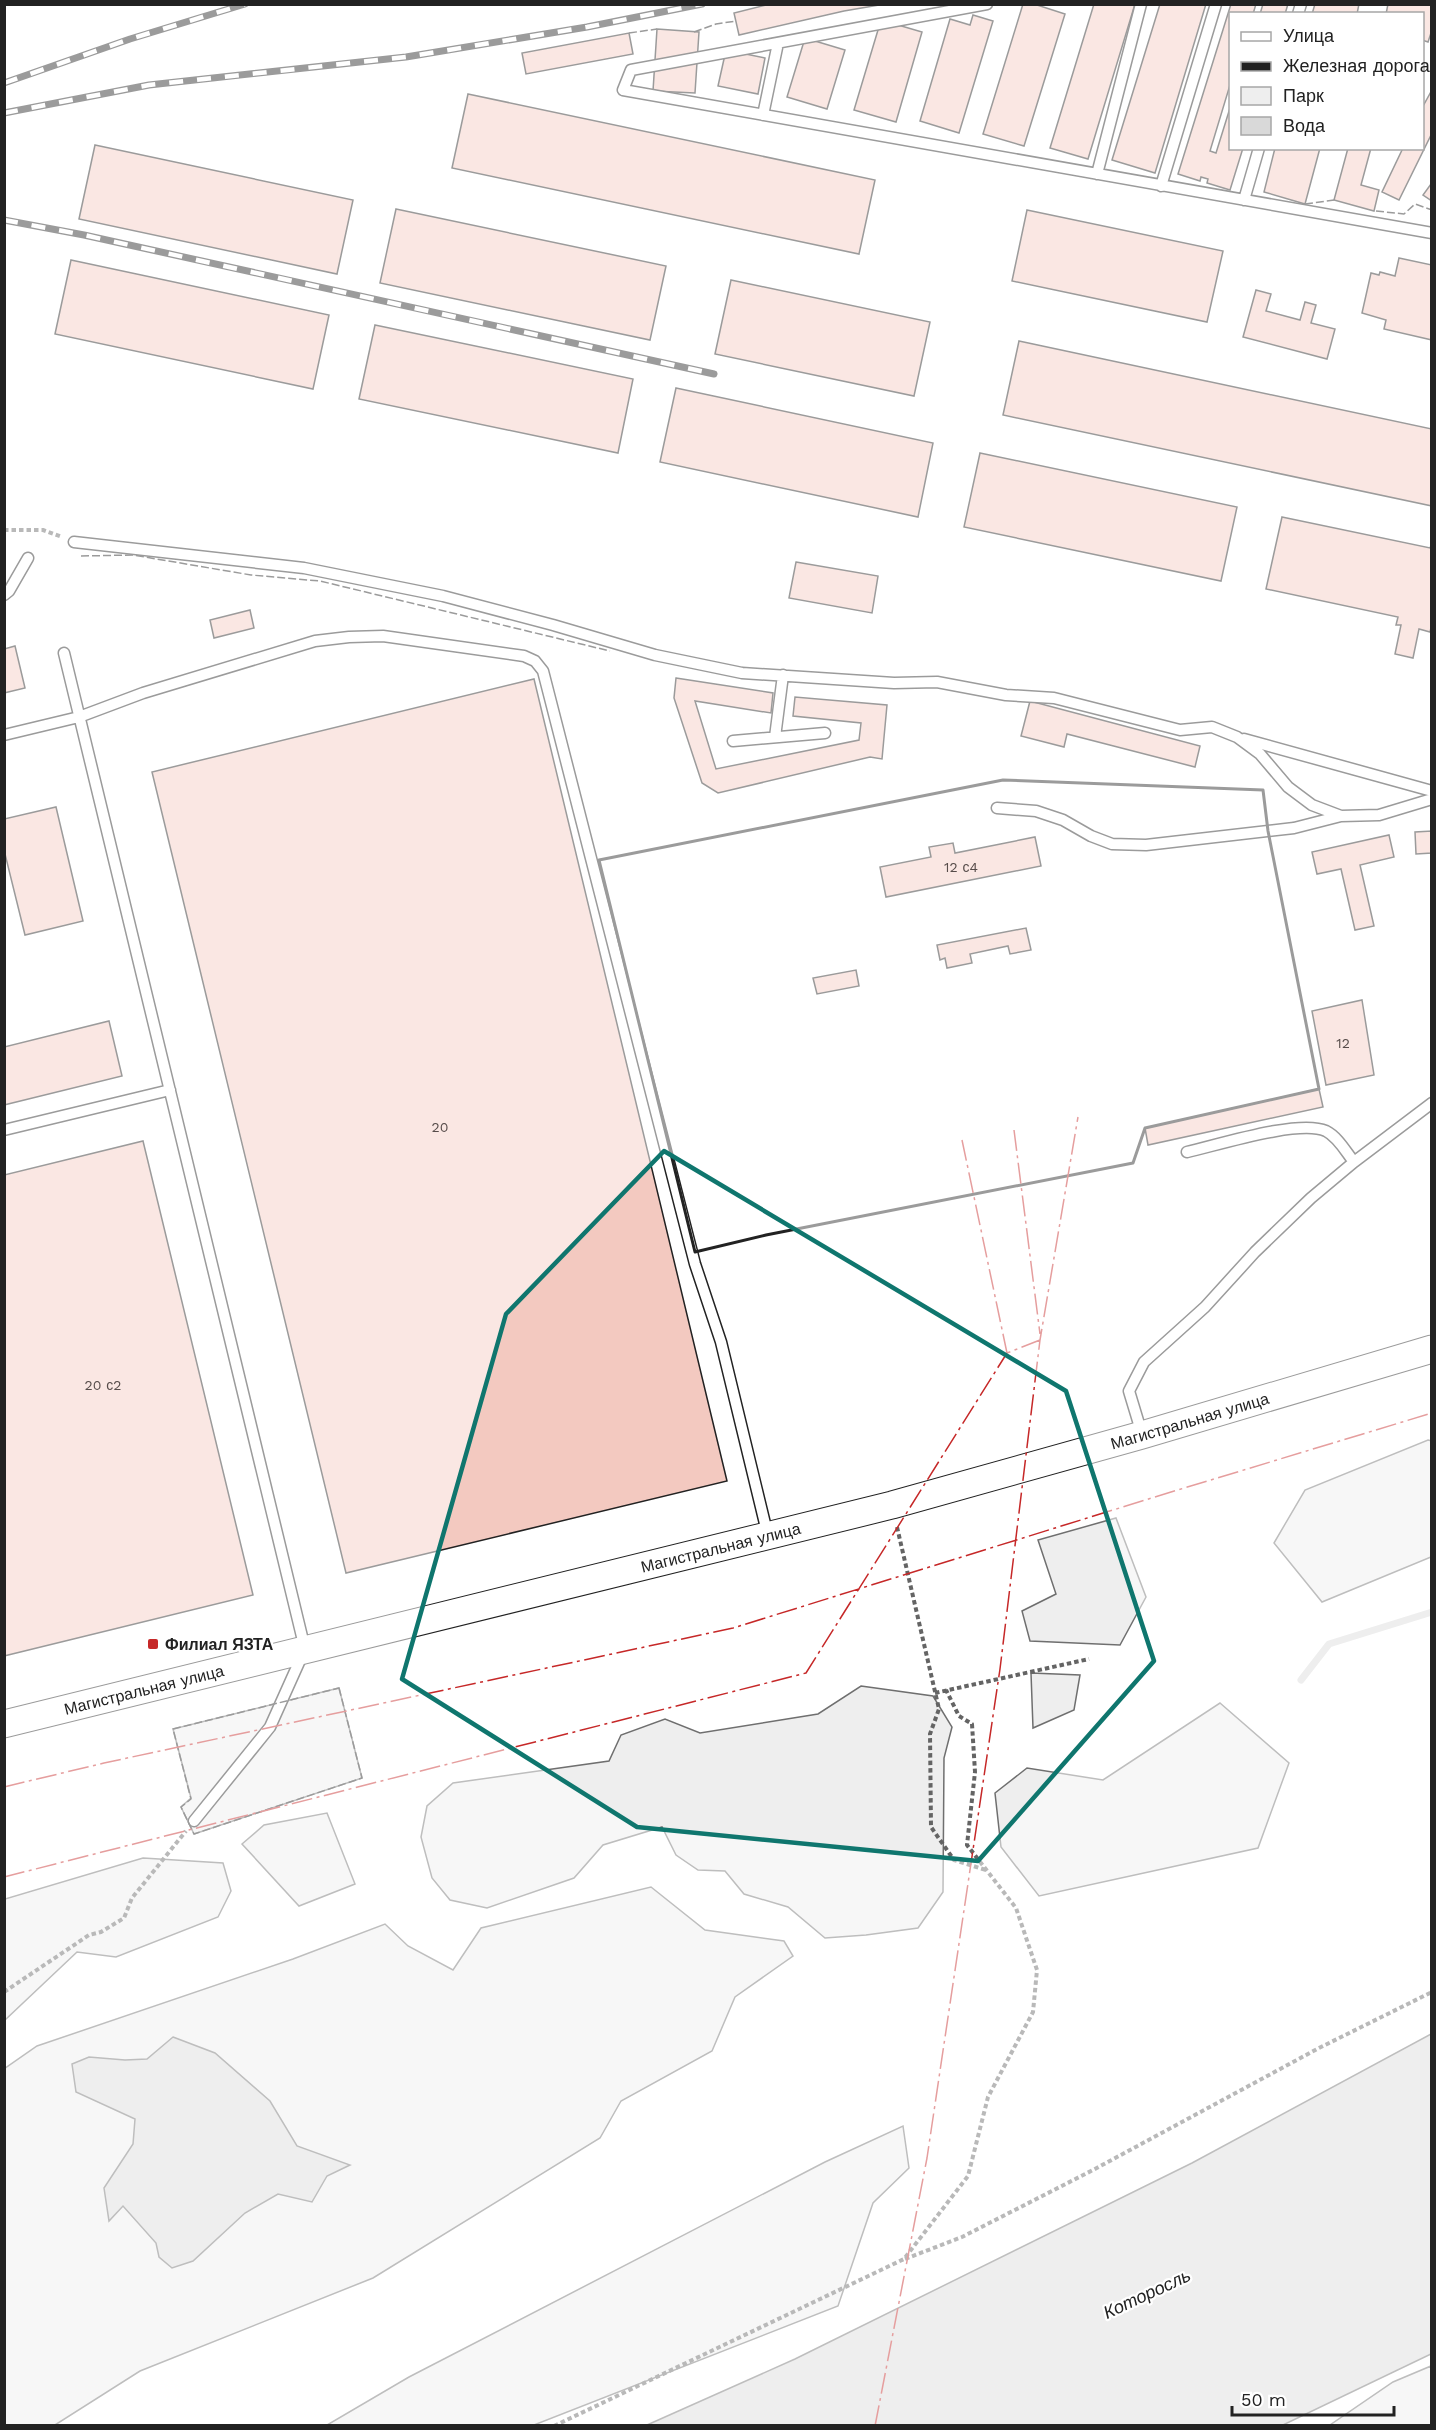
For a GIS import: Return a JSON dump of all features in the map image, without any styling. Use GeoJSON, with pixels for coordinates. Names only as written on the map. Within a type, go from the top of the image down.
{"type":"FeatureCollection","features":[{"type":"Feature","properties":{"kind":"main road","name":"Магистральная улица"},"geometry":{"type":"LineString","coordinates":[[4,1724],[892,1505],[1142,1435],[1431,1349]]}},
{"type":"Feature","properties":{"kind":"lane"},"geometry":{"type":"LineString","coordinates":[[987,4],[631,70],[623,90],[1431,233]]}},
{"type":"Feature","properties":{"kind":"lane"},"geometry":{"type":"LineString","coordinates":[[1097,174],[1140,4]]}},
{"type":"Feature","properties":{"kind":"lane"},"geometry":{"type":"LineString","coordinates":[[1161,186],[1216,4]]}},
{"type":"Feature","properties":{"kind":"lane"},"geometry":{"type":"LineString","coordinates":[[763,115],[777,43]]}},
{"type":"Feature","properties":{"kind":"lane"},"geometry":{"type":"LineString","coordinates":[[1244,200],[1258,150]]}},
{"type":"Feature","properties":{"kind":"lane"},"geometry":{"type":"LineString","coordinates":[[74,542],[303,568],[442,596],[656,655],[742,673],[894,683],[938,682],[1006,695],[1054,698],[1180,730],[1212,727],[1237,737],[1431,791]]}},
{"type":"Feature","properties":{"kind":"lane"},"geometry":{"type":"LineString","coordinates":[[4,595],[9,591],[28,558]]}},
{"type":"Feature","properties":{"kind":"lane"},"geometry":{"type":"LineString","coordinates":[[4,735],[80,717],[143,693],[315,641],[383,636],[524,656],[543,670],[695,1264],[721,1342],[768,1536]]}},
{"type":"Feature","properties":{"kind":"lane"},"geometry":{"type":"LineString","coordinates":[[64,654],[305,1649],[270,1727],[194,1821]]}},
{"type":"Feature","properties":{"kind":"lane"},"geometry":{"type":"LineString","coordinates":[[775,737],[783,675]]}},
{"type":"Feature","properties":{"kind":"lane"},"geometry":{"type":"LineString","coordinates":[[733,741],[825,733]]}},
{"type":"Feature","properties":{"kind":"lane"},"geometry":{"type":"LineString","coordinates":[[1237,737],[1260,754],[1288,787],[1312,805],[1341,816]]}},
{"type":"Feature","properties":{"kind":"lane"},"geometry":{"type":"LineString","coordinates":[[997,808],[1036,811],[1063,820],[1091,836],[1112,844],[1146,845],[1294,828],[1341,816],[1379,815],[1431,799]]}},
{"type":"Feature","properties":{"kind":"lane"},"geometry":{"type":"LineString","coordinates":[[4,1130],[170,1090]]}},
{"type":"Feature","properties":{"kind":"lane"},"geometry":{"type":"LineString","coordinates":[[1142,1435],[1129,1391],[1144,1362],[1205,1307],[1255,1252],[1311,1198],[1431,1103]]}},
{"type":"Feature","properties":{"kind":"lane"},"geometry":{"type":"LineString","coordinates":[[1187,1152],[1293,1128],[1315,1127],[1329,1132],[1354,1162]]}},
{"type":"Feature","properties":{"kind":"path"},"geometry":{"type":"LineString","coordinates":[[4,530],[43,530],[74,542]]}},
{"type":"Feature","properties":{"kind":"path"},"geometry":{"type":"LineString","coordinates":[[892,1505],[939,1709],[930,1734],[931,1827],[954,1860],[987,1870]]}},
{"type":"Feature","properties":{"kind":"path"},"geometry":{"type":"LineString","coordinates":[[935,1693],[1089,1659]]}},
{"type":"Feature","properties":{"kind":"path"},"geometry":{"type":"LineString","coordinates":[[904,2259],[968,2176],[988,2097],[1033,2012],[1037,1970],[1016,1908],[967,1845],[975,1773],[972,1724],[959,1716],[946,1690]]}},
{"type":"Feature","properties":{"kind":"path"},"geometry":{"type":"LineString","coordinates":[[4,1992],[89,1935],[101,1932],[124,1917],[132,1898],[194,1821]]}},
{"type":"Feature","properties":{"kind":"path"},"geometry":{"type":"LineString","coordinates":[[554,2426],[904,2259],[962,2237],[1094,2170],[1319,2048],[1431,1992]]}},
{"type":"Feature","properties":{"kind":"highlighted area"},"geometry":{"type":"Polygon","coordinates":[[[664,1151],[1066,1391],[1154,1661],[978,1861],[637,1827],[402,1679],[506,1314],[664,1151]]]}},
{"type":"Feature","properties":{"kind":"green space"},"geometry":{"type":"Polygon","coordinates":[[[1428,1440],[1432,1441],[1431,1557],[1322,1602],[1274,1543],[1305,1490],[1428,1440]]]}},
{"type":"Feature","properties":{"kind":"green space"},"geometry":{"type":"Polygon","coordinates":[[[1116,1518],[1146,1597],[1120,1645],[1030,1641],[1022,1611],[1056,1594],[1038,1540],[1116,1518]]]}},
{"type":"Feature","properties":{"kind":"green space"},"geometry":{"type":"Polygon","coordinates":[[[1031,1673],[1080,1675],[1074,1710],[1033,1728],[1031,1673]]]}},
{"type":"Feature","properties":{"kind":"green space"},"geometry":{"type":"Polygon","coordinates":[[[861,1686],[933,1696],[952,1727],[944,1758],[943,1892],[918,1928],[825,1938],[788,1907],[744,1894],[725,1871],[698,1870],[676,1855],[662,1827],[603,1845],[574,1878],[487,1908],[450,1900],[432,1878],[421,1837],[427,1806],[453,1783],[609,1761],[621,1735],[665,1719],[700,1733],[818,1714],[861,1686]]]}},
{"type":"Feature","properties":{"kind":"green space"},"geometry":{"type":"Polygon","coordinates":[[[1220,1703],[1289,1763],[1258,1848],[1039,1896],[1001,1847],[995,1793],[1027,1768],[1103,1780],[1220,1703]]]}},
{"type":"Feature","properties":{"kind":"green space"},"geometry":{"type":"Polygon","coordinates":[[[327,1813],[355,1884],[299,1906],[242,1844],[264,1825],[327,1813]]]}},
{"type":"Feature","properties":{"kind":"green space"},"geometry":{"type":"Polygon","coordinates":[[[143,1858],[223,1863],[231,1891],[218,1917],[116,1957],[77,1952],[5,2020],[5,1899],[143,1858]]]}},
{"type":"Feature","properties":{"kind":"green space"},"geometry":{"type":"Polygon","coordinates":[[[651,1887],[705,1930],[784,1941],[793,1956],[735,1997],[712,2051],[621,2101],[600,2138],[373,2278],[140,2371],[55,2425],[5,2425],[4,2069],[37,2046],[293,1959],[385,1924],[408,1946],[453,1970],[481,1928],[651,1887]]]}},
{"type":"Feature","properties":{"kind":"green space"},"geometry":{"type":"Polygon","coordinates":[[[903,2126],[909,2168],[873,2203],[838,2306],[534,2425],[327,2425],[409,2377],[825,2162],[903,2126]]]}},
{"type":"Feature","properties":{"kind":"green space"},"geometry":{"type":"Polygon","coordinates":[[[1431,2366],[1431,2425],[1330,2425],[1393,2382],[1431,2366]]]}},
{"type":"Feature","properties":{"kind":"shaded area"},"geometry":{"type":"Polygon","coordinates":[[[339,1688],[362,1778],[194,1834],[181,1807],[191,1798],[173,1729],[339,1688]]]}},
{"type":"Feature","properties":{"kind":"water","name":"Которосль"},"geometry":{"type":"Polygon","coordinates":[[[1431,2034],[1431,2354],[1283,2425],[647,2425],[795,2359],[1192,2163],[1431,2034]]]}},
{"type":"Feature","properties":{"kind":"water"},"geometry":{"type":"Polygon","coordinates":[[[173,2037],[215,2053],[270,2101],[297,2146],[350,2165],[327,2176],[312,2202],[278,2194],[245,2213],[193,2261],[172,2268],[159,2257],[156,2243],[123,2206],[109,2221],[104,2188],[133,2144],[135,2119],[76,2092],[72,2064],[89,2057],[147,2059],[173,2037]]]}},
{"type":"Feature","properties":{"kind":"building"},"geometry":{"type":"Polygon","coordinates":[[[770,4],[885,4],[739,35],[734,13],[770,4]]]}},
{"type":"Feature","properties":{"kind":"building"},"geometry":{"type":"Polygon","coordinates":[[[1023,4],[1034,4],[1065,14],[1024,146],[983,134],[1023,4]]]}},
{"type":"Feature","properties":{"kind":"building"},"geometry":{"type":"Polygon","coordinates":[[[1094,4],[1135,4],[1088,159],[1050,148],[1094,4]]]}},
{"type":"Feature","properties":{"kind":"building"},"geometry":{"type":"Polygon","coordinates":[[[1160,4],[1206,4],[1155,173],[1112,160],[1160,4]]]}},
{"type":"Feature","properties":{"kind":"building"},"geometry":{"type":"Polygon","coordinates":[[[1231,4],[1256,4],[1254,12],[1229,12],[1229,88],[1210,151],[1216,153],[1229,111],[1229,150],[1242,150],[1230,190],[1207,183],[1208,179],[1201,177],[1200,181],[1178,174],[1231,4]]]}},
{"type":"Feature","properties":{"kind":"building"},"geometry":{"type":"Polygon","coordinates":[[[1263,4],[1288,4],[1286,12],[1261,12],[1263,4]]]}},
{"type":"Feature","properties":{"kind":"building"},"geometry":{"type":"Polygon","coordinates":[[[1315,4],[1359,4],[1357,12],[1313,12],[1315,4]]]}},
{"type":"Feature","properties":{"kind":"building"},"geometry":{"type":"Polygon","coordinates":[[[1388,4],[1432,4],[1432,30],[1428,42],[1424,41],[1424,12],[1386,12],[1388,4]]]}},
{"type":"Feature","properties":{"kind":"building"},"geometry":{"type":"Polygon","coordinates":[[[973,15],[993,21],[959,133],[920,121],[950,19],[970,25],[973,15]]]}},
{"type":"Feature","properties":{"kind":"building"},"geometry":{"type":"Polygon","coordinates":[[[881,20],[922,32],[896,122],[854,110],[881,20]]]}},
{"type":"Feature","properties":{"kind":"building"},"geometry":{"type":"Polygon","coordinates":[[[657,29],[699,32],[695,93],[653,91],[657,29]]]}},
{"type":"Feature","properties":{"kind":"building"},"geometry":{"type":"Polygon","coordinates":[[[629,33],[633,54],[526,74],[522,53],[629,33]]]}},
{"type":"Feature","properties":{"kind":"building"},"geometry":{"type":"Polygon","coordinates":[[[805,38],[845,50],[827,109],[787,97],[805,38]]]}},
{"type":"Feature","properties":{"kind":"building"},"geometry":{"type":"Polygon","coordinates":[[[726,50],[765,58],[758,94],[718,86],[726,50]]]}},
{"type":"Feature","properties":{"kind":"building"},"geometry":{"type":"Polygon","coordinates":[[[1432,90],[1432,133],[1424,149],[1424,104],[1432,90]]]}},
{"type":"Feature","properties":{"kind":"building"},"geometry":{"type":"Polygon","coordinates":[[[468,94],[875,180],[859,254],[452,168],[468,94]]]}},
{"type":"Feature","properties":{"kind":"building"},"geometry":{"type":"Polygon","coordinates":[[[95,145],[353,200],[337,274],[79,219],[95,145]]]}},
{"type":"Feature","properties":{"kind":"building"},"geometry":{"type":"Polygon","coordinates":[[[1274,150],[1319,150],[1305,204],[1264,192],[1274,150]]]}},
{"type":"Feature","properties":{"kind":"building"},"geometry":{"type":"Polygon","coordinates":[[[1347,150],[1370,150],[1361,185],[1379,190],[1374,211],[1334,200],[1347,150]]]}},
{"type":"Feature","properties":{"kind":"building"},"geometry":{"type":"Polygon","coordinates":[[[1402,150],[1424,150],[1399,200],[1382,192],[1402,150]]]}},
{"type":"Feature","properties":{"kind":"building"},"geometry":{"type":"Polygon","coordinates":[[[1432,184],[1432,201],[1423,195],[1432,184]]]}},
{"type":"Feature","properties":{"kind":"building"},"geometry":{"type":"Polygon","coordinates":[[[396,209],[666,266],[650,340],[380,283],[396,209]]]}},
{"type":"Feature","properties":{"kind":"building"},"geometry":{"type":"Polygon","coordinates":[[[1027,210],[1223,251],[1207,322],[1012,281],[1027,210]]]}},
{"type":"Feature","properties":{"kind":"building"},"geometry":{"type":"Polygon","coordinates":[[[1399,258],[1432,265],[1432,340],[1384,329],[1386,320],[1362,313],[1371,273],[1379,275],[1380,272],[1395,276],[1399,258]]]}},
{"type":"Feature","properties":{"kind":"building"},"geometry":{"type":"Polygon","coordinates":[[[71,260],[329,315],[313,389],[55,334],[71,260]]]}},
{"type":"Feature","properties":{"kind":"building"},"geometry":{"type":"Polygon","coordinates":[[[731,280],[930,322],[914,396],[715,354],[731,280]]]}},
{"type":"Feature","properties":{"kind":"building"},"geometry":{"type":"Polygon","coordinates":[[[1256,290],[1271,294],[1266,311],[1300,320],[1305,302],[1316,305],[1311,323],[1335,329],[1327,359],[1243,337],[1256,290]]]}},
{"type":"Feature","properties":{"kind":"building"},"geometry":{"type":"Polygon","coordinates":[[[375,325],[633,379],[618,453],[359,399],[375,325]]]}},
{"type":"Feature","properties":{"kind":"building"},"geometry":{"type":"Polygon","coordinates":[[[1019,341],[1432,429],[1432,506],[1003,415],[1019,341]]]}},
{"type":"Feature","properties":{"kind":"building"},"geometry":{"type":"Polygon","coordinates":[[[676,388],[933,443],[918,517],[660,462],[676,388]]]}},
{"type":"Feature","properties":{"kind":"building"},"geometry":{"type":"Polygon","coordinates":[[[980,453],[1237,507],[1221,581],[964,527],[980,453]]]}},
{"type":"Feature","properties":{"kind":"building"},"geometry":{"type":"Polygon","coordinates":[[[1282,517],[1430,548],[1432,543],[1432,624],[1430,632],[1419,629],[1413,658],[1395,654],[1401,625],[1396,625],[1398,617],[1266,589],[1282,517]]]}},
{"type":"Feature","properties":{"kind":"building"},"geometry":{"type":"Polygon","coordinates":[[[796,562],[878,576],[872,613],[789,598],[796,562]]]}},
{"type":"Feature","properties":{"kind":"building"},"geometry":{"type":"Polygon","coordinates":[[[250,610],[254,628],[214,638],[210,620],[250,610]]]}},
{"type":"Feature","properties":{"kind":"building"},"geometry":{"type":"Polygon","coordinates":[[[15,646],[25,688],[4,693],[4,649],[15,646]]]}},
{"type":"Feature","properties":{"kind":"building"},"geometry":{"type":"Polygon","coordinates":[[[676,678],[773,693],[771,713],[695,701],[716,769],[859,740],[861,723],[793,716],[795,697],[887,705],[882,759],[870,757],[718,793],[702,783],[674,698],[676,678]]]}},
{"type":"Feature","properties":{"kind":"building"},"geometry":{"type":"Polygon","coordinates":[[[534,679],[727,1481],[346,1573],[152,772],[534,679]]]}},
{"type":"Feature","properties":{"kind":"building"},"geometry":{"type":"Polygon","coordinates":[[[1030,701],[1200,746],[1195,767],[1067,734],[1064,747],[1021,736],[1030,701]]]}},
{"type":"Feature","properties":{"kind":"building"},"geometry":{"type":"Polygon","coordinates":[[[56,807],[83,921],[25,935],[4,850],[4,819],[56,807]]]}},
{"type":"Feature","properties":{"kind":"building"},"geometry":{"type":"Polygon","coordinates":[[[1432,831],[1432,853],[1416,854],[1415,832],[1432,831]]]}},
{"type":"Feature","properties":{"kind":"building"},"geometry":{"type":"Polygon","coordinates":[[[1389,835],[1394,857],[1360,865],[1374,926],[1355,930],[1341,869],[1317,874],[1312,852],[1389,835]]]}},
{"type":"Feature","properties":{"kind":"building"},"geometry":{"type":"Polygon","coordinates":[[[1035,837],[1041,866],[886,897],[880,867],[931,857],[929,847],[953,843],[955,853],[1035,837]]]}},
{"type":"Feature","properties":{"kind":"building"},"geometry":{"type":"Polygon","coordinates":[[[1026,928],[1031,950],[1010,954],[1008,946],[970,954],[972,963],[947,968],[945,958],[940,960],[937,945],[1026,928]]]}},
{"type":"Feature","properties":{"kind":"building"},"geometry":{"type":"Polygon","coordinates":[[[856,970],[859,986],[817,994],[813,978],[856,970]]]}},
{"type":"Feature","properties":{"kind":"building"},"geometry":{"type":"Polygon","coordinates":[[[1362,1000],[1374,1075],[1326,1085],[1312,1011],[1362,1000]]]}},
{"type":"Feature","properties":{"kind":"building"},"geometry":{"type":"Polygon","coordinates":[[[109,1021],[122,1076],[4,1105],[4,1047],[109,1021]]]}},
{"type":"Feature","properties":{"kind":"building"},"geometry":{"type":"Polygon","coordinates":[[[1319,1089],[1323,1107],[1148,1145],[1145,1128],[1319,1089]]]}},
{"type":"Feature","properties":{"kind":"building"},"geometry":{"type":"Polygon","coordinates":[[[143,1141],[253,1595],[4,1656],[4,1175],[143,1141]]]}},
{"type":"Feature","properties":{"kind":"waterway"},"geometry":{"type":"LineString","coordinates":[[1301,1680],[1329,1644],[1432,1612]]}},
{"type":"Feature","properties":{"kind":"railway"},"geometry":{"type":"LineString","coordinates":[[4,83],[130,39],[245,4]]}},
{"type":"Feature","properties":{"kind":"railway"},"geometry":{"type":"LineString","coordinates":[[4,113],[149,85],[406,57],[587,27],[702,4]]}},
{"type":"Feature","properties":{"kind":"railway"},"geometry":{"type":"LineString","coordinates":[[4,220],[84,235],[714,374]]}},
{"type":"Feature","properties":{"kind":"fence"},"geometry":{"type":"LineString","coordinates":[[694,32],[716,24],[736,21]]}},
{"type":"Feature","properties":{"kind":"fence"},"geometry":{"type":"LineString","coordinates":[[629,33],[657,29]]}},
{"type":"Feature","properties":{"kind":"fence"},"geometry":{"type":"LineString","coordinates":[[1305,204],[1334,200]]}},
{"type":"Feature","properties":{"kind":"fence"},"geometry":{"type":"LineString","coordinates":[[1376,211],[1404,214],[1415,204],[1432,210]]}},
{"type":"Feature","properties":{"kind":"fence"},"geometry":{"type":"LineString","coordinates":[[81,556],[133,555],[251,575],[320,581],[610,651]]}},
{"type":"Feature","properties":{"kind":"fence"},"geometry":{"type":"LineString","coordinates":[[339,1688],[362,1778],[194,1834],[181,1807],[191,1799],[173,1729],[339,1688]]}},
{"type":"Feature","properties":{"kind":"wall"},"geometry":{"type":"LineString","coordinates":[[1003,780],[1263,790],[1268,831],[1319,1089],[1145,1128],[1133,1163],[766,1235],[695,1252],[599,860],[1003,780]]}},
{"type":"Feature","properties":{"kind":"power"},"geometry":{"type":"LineString","coordinates":[[875,2426],[927,2158],[1000,1669],[1040,1340],[1078,1117]]}},
{"type":"Feature","properties":{"kind":"power"},"geometry":{"type":"LineString","coordinates":[[1014,1130],[1040,1334]]}},
{"type":"Feature","properties":{"kind":"power"},"geometry":{"type":"LineString","coordinates":[[962,1140],[1007,1353]]}},
{"type":"Feature","properties":{"kind":"power"},"geometry":{"type":"LineString","coordinates":[[4,1877],[806,1673],[1007,1353],[1040,1340]]}},
{"type":"Feature","properties":{"kind":"power"},"geometry":{"type":"LineString","coordinates":[[4,1787],[104,1763],[733,1628],[1432,1413]]}},
{"type":"Feature","properties":{"kind":"place","name":"Филиал ЯЗТА"},"geometry":{"type":"Point","coordinates":[153,1644]}}]}
